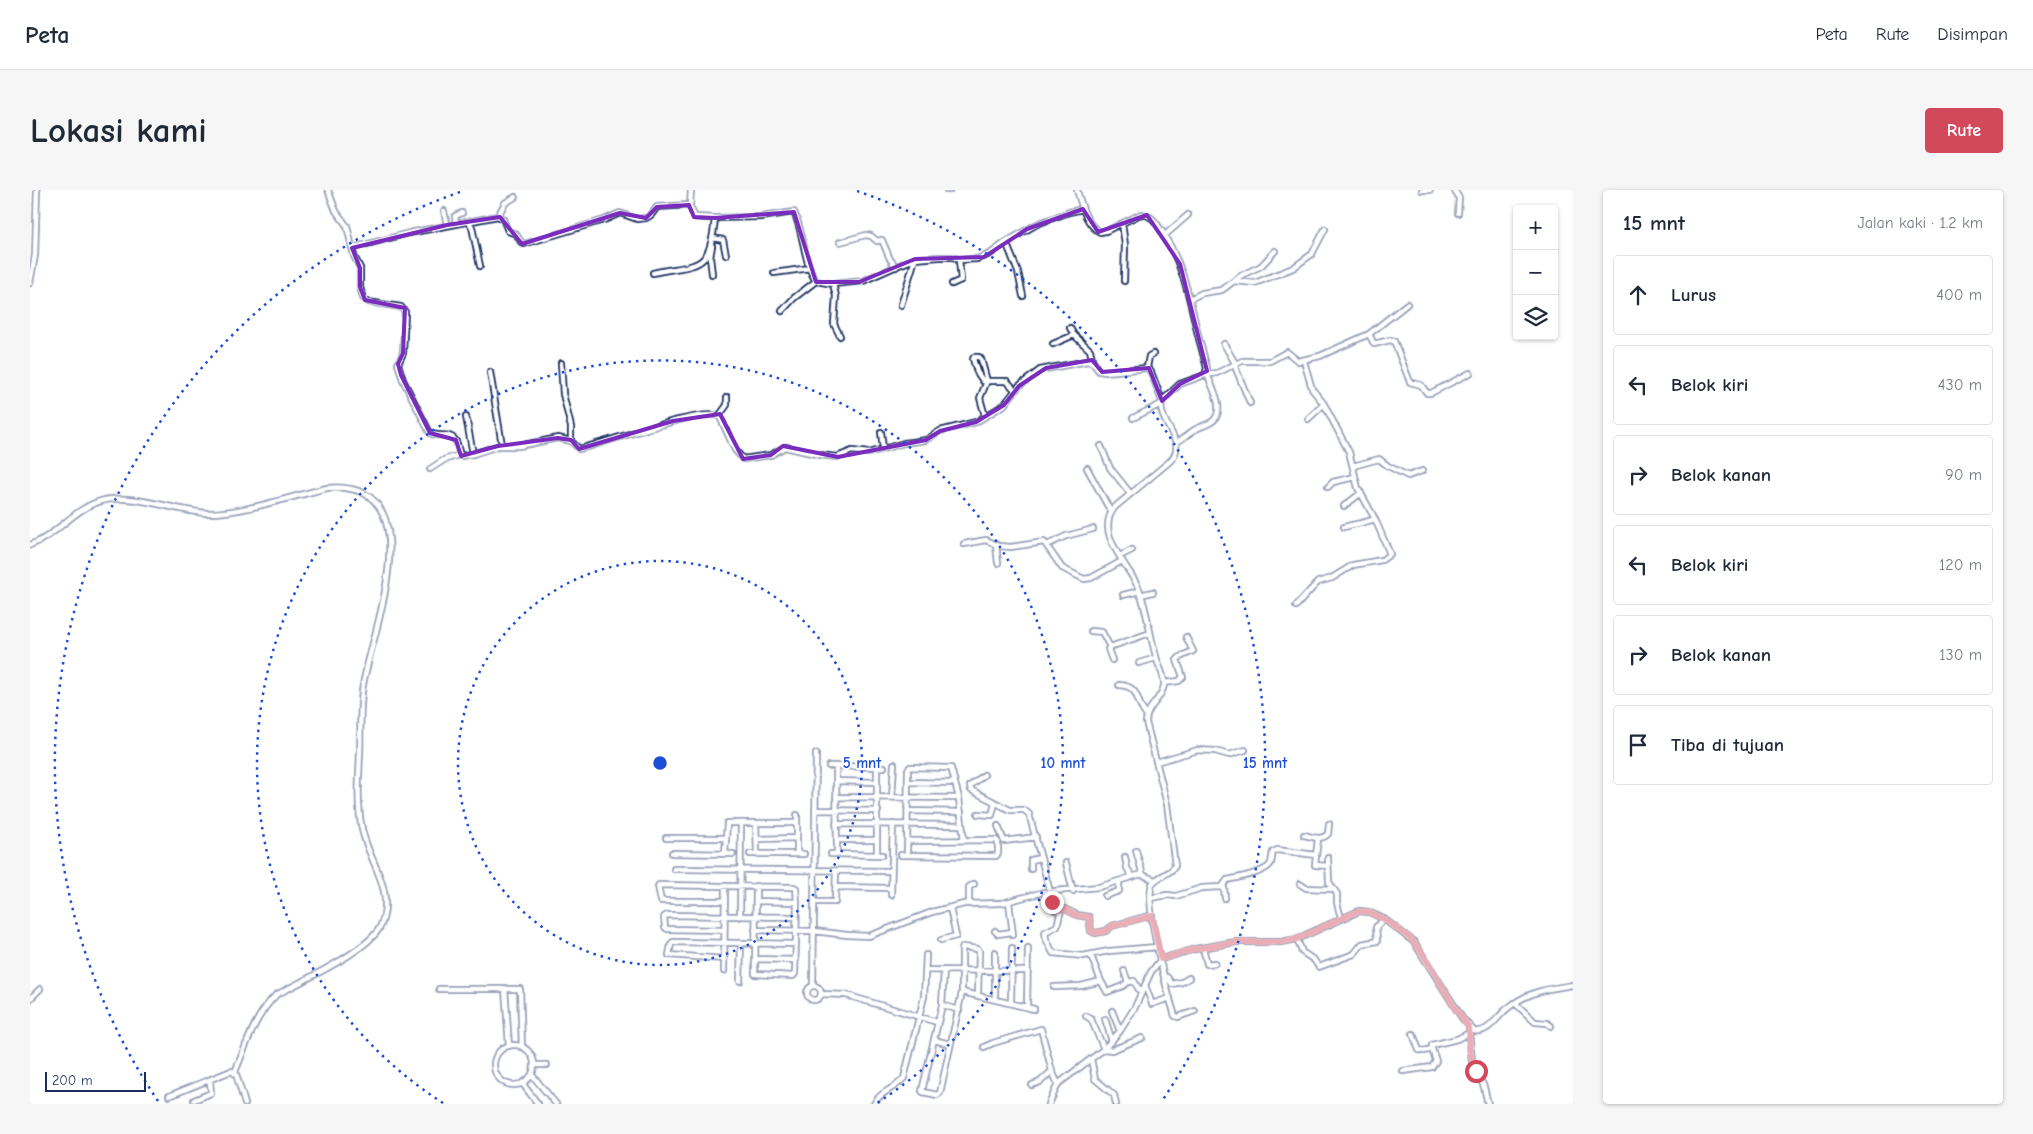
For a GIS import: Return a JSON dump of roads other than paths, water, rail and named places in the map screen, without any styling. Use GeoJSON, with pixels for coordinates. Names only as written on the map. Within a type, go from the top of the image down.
{"type":"FeatureCollection","features":[{"type":"Feature","properties":{"kind":"street"},"geometry":{"type":"LineString","coordinates":[[30,282],[34,255],[37,190]]}},
{"type":"Feature","properties":{"kind":"street"},"geometry":{"type":"LineString","coordinates":[[328,190],[338,214],[347,226],[354,256],[360,268],[360,287],[365,300],[379,305],[402,307],[404,310],[403,353],[398,364],[401,375],[430,433],[434,436],[448,436],[454,439],[459,455]]}},
{"type":"Feature","properties":{"kind":"street"},"geometry":{"type":"LineString","coordinates":[[691,190],[690,206],[695,217],[767,217],[794,212],[804,240],[810,268],[816,281]]}},
{"type":"Feature","properties":{"kind":"street"},"geometry":{"type":"LineString","coordinates":[[1077,190],[1083,209],[1093,226],[1100,232],[1141,214],[1147,214],[1164,236],[1180,264],[1207,368],[1206,375],[1219,406],[1217,416],[1210,423],[1176,442]]}},
{"type":"Feature","properties":{"kind":"street"},"geometry":{"type":"LineString","coordinates":[[1422,190],[1430,190]]}},
{"type":"Feature","properties":{"kind":"street"},"geometry":{"type":"LineString","coordinates":[[1454,190],[1458,198],[1458,213]]}},
{"type":"Feature","properties":{"kind":"street"},"geometry":{"type":"LineString","coordinates":[[498,216],[505,203],[515,197]]}},
{"type":"Feature","properties":{"kind":"street"},"geometry":{"type":"LineString","coordinates":[[352,248],[447,225],[498,216],[503,218],[508,231],[516,234],[520,242],[524,244],[604,220],[620,213],[637,219],[651,216],[657,207],[690,206]]}},
{"type":"Feature","properties":{"kind":"street"},"geometry":{"type":"LineString","coordinates":[[782,311],[794,298],[816,281],[833,284],[863,282],[915,259],[953,257],[959,260],[984,257],[1006,242],[1046,221],[1083,209]]}},
{"type":"Feature","properties":{"kind":"street"},"geometry":{"type":"LineString","coordinates":[[444,211],[447,225]]}},
{"type":"Feature","properties":{"kind":"street"},"geometry":{"type":"LineString","coordinates":[[456,224],[456,216],[462,213]]}},
{"type":"Feature","properties":{"kind":"street"},"geometry":{"type":"LineString","coordinates":[[1164,236],[1188,216]]}},
{"type":"Feature","properties":{"kind":"street"},"geometry":{"type":"LineString","coordinates":[[712,274],[710,257],[715,218]]}},
{"type":"Feature","properties":{"kind":"street"},"geometry":{"type":"LineString","coordinates":[[469,222],[472,227],[480,266]]}},
{"type":"Feature","properties":{"kind":"street"},"geometry":{"type":"LineString","coordinates":[[1122,223],[1125,245],[1124,281]]}},
{"type":"Feature","properties":{"kind":"street"},"geometry":{"type":"LineString","coordinates":[[1234,281],[1255,283],[1292,268],[1312,254],[1325,229]]}},
{"type":"Feature","properties":{"kind":"street"},"geometry":{"type":"LineString","coordinates":[[840,242],[866,235],[871,236],[877,242],[882,240],[890,260],[896,267]]}},
{"type":"Feature","properties":{"kind":"street"},"geometry":{"type":"LineString","coordinates":[[713,239],[723,240],[726,255]]}},
{"type":"Feature","properties":{"kind":"street"},"geometry":{"type":"LineString","coordinates":[[653,273],[698,265],[704,259],[713,239]]}},
{"type":"Feature","properties":{"kind":"street"},"geometry":{"type":"LineString","coordinates":[[1006,242],[1018,272],[1023,296]]}},
{"type":"Feature","properties":{"kind":"street"},"geometry":{"type":"LineString","coordinates":[[1190,298],[1202,292],[1222,290],[1242,275],[1261,266],[1275,252]]}},
{"type":"Feature","properties":{"kind":"street"},"geometry":{"type":"LineString","coordinates":[[901,305],[915,259]]}},
{"type":"Feature","properties":{"kind":"street"},"geometry":{"type":"LineString","coordinates":[[952,284],[961,280],[959,260]]}},
{"type":"Feature","properties":{"kind":"street"},"geometry":{"type":"LineString","coordinates":[[774,273],[810,268]]}},
{"type":"Feature","properties":{"kind":"street"},"geometry":{"type":"LineString","coordinates":[[833,284],[836,296],[834,324],[840,336]]}},
{"type":"Feature","properties":{"kind":"street"},"geometry":{"type":"LineString","coordinates":[[1133,418],[1161,403],[1180,384],[1206,375],[1217,374],[1234,364],[1250,360],[1270,361],[1287,352],[1295,360],[1304,361],[1320,356],[1369,334],[1407,304]]}},
{"type":"Feature","properties":{"kind":"street"},"geometry":{"type":"LineString","coordinates":[[1070,328],[1074,335],[1090,350],[1093,363],[1099,371],[1147,368]]}},
{"type":"Feature","properties":{"kind":"street"},"geometry":{"type":"LineString","coordinates":[[1369,334],[1374,344],[1390,340],[1394,341],[1410,382],[1421,385],[1427,393],[1431,393],[1470,373]]}},
{"type":"Feature","properties":{"kind":"street"},"geometry":{"type":"LineString","coordinates":[[1052,344],[1074,335]]}},
{"type":"Feature","properties":{"kind":"street"},"geometry":{"type":"LineString","coordinates":[[1224,344],[1250,403]]}},
{"type":"Feature","properties":{"kind":"street"},"geometry":{"type":"LineString","coordinates":[[1147,368],[1150,356],[1153,354]]}},
{"type":"Feature","properties":{"kind":"street"},"geometry":{"type":"LineString","coordinates":[[985,416],[980,398],[987,381],[981,359],[974,357],[973,360],[981,379],[987,381],[1004,380],[1015,390]]}},
{"type":"Feature","properties":{"kind":"street"},"geometry":{"type":"LineString","coordinates":[[719,416],[738,454],[746,460],[771,455],[785,447],[820,456],[837,457],[852,451],[867,453],[926,440],[940,431],[971,424],[1007,403],[1015,390],[1040,370],[1088,361],[1093,363]]}},
{"type":"Feature","properties":{"kind":"street"},"geometry":{"type":"LineString","coordinates":[[1296,606],[1318,582],[1332,578],[1353,565],[1374,562],[1390,554],[1375,518],[1354,477],[1349,452],[1324,404],[1312,389],[1304,361]]}},
{"type":"Feature","properties":{"kind":"street"},"geometry":{"type":"LineString","coordinates":[[561,363],[563,394],[571,427],[571,441]]}},
{"type":"Feature","properties":{"kind":"street"},"geometry":{"type":"LineString","coordinates":[[1147,368],[1151,372],[1166,425],[1176,442],[1175,454],[1172,460],[1130,493],[1111,512],[1107,521],[1108,530],[1140,593],[1164,683],[1160,694],[1146,715],[1146,722],[1167,804],[1176,866],[1172,871],[1155,880],[1151,888],[1152,916],[1157,947],[1176,1017],[1195,1011]]}},
{"type":"Feature","properties":{"kind":"street"},"geometry":{"type":"LineString","coordinates":[[490,372],[502,445]]}},
{"type":"Feature","properties":{"kind":"street"},"geometry":{"type":"LineString","coordinates":[[719,416],[727,405],[727,397]]}},
{"type":"Feature","properties":{"kind":"street"},"geometry":{"type":"LineString","coordinates":[[1308,419],[1324,404]]}},
{"type":"Feature","properties":{"kind":"street"},"geometry":{"type":"LineString","coordinates":[[430,469],[444,460],[502,445],[525,445],[558,438],[571,441],[579,449],[673,421],[692,417],[719,416]]}},
{"type":"Feature","properties":{"kind":"street"},"geometry":{"type":"LineString","coordinates":[[466,417],[473,454]]}},
{"type":"Feature","properties":{"kind":"street"},"geometry":{"type":"LineString","coordinates":[[881,432],[883,449]]}},
{"type":"Feature","properties":{"kind":"street"},"geometry":{"type":"LineString","coordinates":[[1101,446],[1110,468],[1130,493]]}},
{"type":"Feature","properties":{"kind":"street"},"geometry":{"type":"LineString","coordinates":[[1353,466],[1378,459],[1408,476],[1422,471]]}},
{"type":"Feature","properties":{"kind":"street"},"geometry":{"type":"LineString","coordinates":[[1087,468],[1111,512]]}},
{"type":"Feature","properties":{"kind":"street"},"geometry":{"type":"LineString","coordinates":[[1328,487],[1332,482],[1354,477]]}},
{"type":"Feature","properties":{"kind":"street"},"geometry":{"type":"LineString","coordinates":[[30,544],[49,535],[73,514],[88,506],[104,500],[119,499],[207,512],[234,511],[326,488],[342,487],[364,494],[379,507],[386,522],[390,547],[387,589],[363,686],[358,787],[361,826],[368,850],[384,887],[386,906],[380,926],[366,944],[276,995],[268,1002],[234,1072],[245,1104]]}},
{"type":"Feature","properties":{"kind":"street"},"geometry":{"type":"LineString","coordinates":[[1344,506],[1361,493]]}},
{"type":"Feature","properties":{"kind":"street"},"geometry":{"type":"LineString","coordinates":[[1344,527],[1360,524],[1375,518]]}},
{"type":"Feature","properties":{"kind":"street"},"geometry":{"type":"LineString","coordinates":[[1047,545],[1066,536],[1093,530]]}},
{"type":"Feature","properties":{"kind":"street"},"geometry":{"type":"LineString","coordinates":[[964,544],[986,540],[996,545],[1015,547],[1042,542],[1047,545],[1062,568],[1084,579],[1091,578],[1132,550]]}},
{"type":"Feature","properties":{"kind":"street"},"geometry":{"type":"LineString","coordinates":[[996,545],[998,563]]}},
{"type":"Feature","properties":{"kind":"street"},"geometry":{"type":"LineString","coordinates":[[1123,595],[1153,592]]}},
{"type":"Feature","properties":{"kind":"street"},"geometry":{"type":"LineString","coordinates":[[1092,631],[1102,632],[1110,647],[1108,650],[1112,660]]}},
{"type":"Feature","properties":{"kind":"street"},"geometry":{"type":"LineString","coordinates":[[1110,647],[1150,633]]}},
{"type":"Feature","properties":{"kind":"street"},"geometry":{"type":"LineString","coordinates":[[1164,683],[1179,680],[1183,677],[1176,660],[1193,651],[1186,637]]}},
{"type":"Feature","properties":{"kind":"street"},"geometry":{"type":"LineString","coordinates":[[1139,663],[1156,658]]}},
{"type":"Feature","properties":{"kind":"street"},"geometry":{"type":"LineString","coordinates":[[1119,685],[1133,689],[1137,694],[1139,706],[1146,715]]}},
{"type":"Feature","properties":{"kind":"street"},"geometry":{"type":"LineString","coordinates":[[1156,762],[1198,750],[1215,751],[1229,755],[1245,750]]}},
{"type":"Feature","properties":{"kind":"street"},"geometry":{"type":"LineString","coordinates":[[813,986],[816,754]]}},
{"type":"Feature","properties":{"kind":"street"},"geometry":{"type":"LineString","coordinates":[[892,797],[894,764]]}},
{"type":"Feature","properties":{"kind":"street"},"geometry":{"type":"LineString","coordinates":[[829,766],[884,767]]}},
{"type":"Feature","properties":{"kind":"street"},"geometry":{"type":"LineString","coordinates":[[836,766],[837,854]]}},
{"type":"Feature","properties":{"kind":"street"},"geometry":{"type":"LineString","coordinates":[[831,854],[880,855],[877,840],[877,767]]}},
{"type":"Feature","properties":{"kind":"street"},"geometry":{"type":"LineString","coordinates":[[908,841],[996,840],[998,848],[996,856],[904,855],[908,841],[907,798],[909,768],[951,768],[959,798],[964,840]]}},
{"type":"Feature","properties":{"kind":"street"},"geometry":{"type":"LineString","coordinates":[[984,775],[969,788],[1010,810],[1023,810],[1027,812],[1036,837],[1054,908],[1058,911],[1065,909],[1075,915],[1089,917],[1091,931],[1095,933],[1106,931],[1112,926],[1152,916]]}},
{"type":"Feature","properties":{"kind":"street"},"geometry":{"type":"LineString","coordinates":[[836,781],[877,782]]}},
{"type":"Feature","properties":{"kind":"street"},"geometry":{"type":"LineString","coordinates":[[908,782],[955,783]]}},
{"type":"Feature","properties":{"kind":"street"},"geometry":{"type":"LineString","coordinates":[[836,797],[959,798]]}},
{"type":"Feature","properties":{"kind":"street"},"geometry":{"type":"LineString","coordinates":[[978,814],[992,815],[995,803]]}},
{"type":"Feature","properties":{"kind":"street"},"geometry":{"type":"LineString","coordinates":[[815,810],[878,811]]}},
{"type":"Feature","properties":{"kind":"street"},"geometry":{"type":"LineString","coordinates":[[908,811],[961,812]]}},
{"type":"Feature","properties":{"kind":"street"},"geometry":{"type":"LineString","coordinates":[[797,854],[798,815]]}},
{"type":"Feature","properties":{"kind":"street"},"geometry":{"type":"LineString","coordinates":[[725,853],[726,823],[797,823]]}},
{"type":"Feature","properties":{"kind":"street"},"geometry":{"type":"LineString","coordinates":[[740,916],[741,823]]}},
{"type":"Feature","properties":{"kind":"street"},"geometry":{"type":"LineString","coordinates":[[756,823],[757,854]]}},
{"type":"Feature","properties":{"kind":"street"},"geometry":{"type":"LineString","coordinates":[[836,824],[961,825]]}},
{"type":"Feature","properties":{"kind":"street"},"geometry":{"type":"LineString","coordinates":[[890,895],[893,824]]}},
{"type":"Feature","properties":{"kind":"street"},"geometry":{"type":"LineString","coordinates":[[1304,835],[1318,838],[1327,836],[1329,824]]}},
{"type":"Feature","properties":{"kind":"street"},"geometry":{"type":"LineString","coordinates":[[998,826],[1004,841],[1036,837]]}},
{"type":"Feature","properties":{"kind":"street"},"geometry":{"type":"LineString","coordinates":[[666,838],[725,838]]}},
{"type":"Feature","properties":{"kind":"street"},"geometry":{"type":"LineString","coordinates":[[757,839],[797,838]]}},
{"type":"Feature","properties":{"kind":"street"},"geometry":{"type":"LineString","coordinates":[[1318,838],[1316,865],[1328,866]]}},
{"type":"Feature","properties":{"kind":"street"},"geometry":{"type":"LineString","coordinates":[[837,840],[877,840]]}},
{"type":"Feature","properties":{"kind":"street"},"geometry":{"type":"LineString","coordinates":[[1222,887],[1227,880],[1255,873],[1268,867],[1271,864],[1273,852],[1277,850],[1316,855]]}},
{"type":"Feature","properties":{"kind":"street"},"geometry":{"type":"LineString","coordinates":[[1136,851],[1143,875]]}},
{"type":"Feature","properties":{"kind":"street"},"geometry":{"type":"LineString","coordinates":[[672,853],[733,854]]}},
{"type":"Feature","properties":{"kind":"street"},"geometry":{"type":"LineString","coordinates":[[750,854],[804,854]]}},
{"type":"Feature","properties":{"kind":"street"},"geometry":{"type":"LineString","coordinates":[[1125,857],[1127,868],[1132,876]]}},
{"type":"Feature","properties":{"kind":"street"},"geometry":{"type":"LineString","coordinates":[[1031,869],[1031,860],[1040,858]]}},
{"type":"Feature","properties":{"kind":"street"},"geometry":{"type":"LineString","coordinates":[[1328,858],[1329,882],[1337,894],[1341,918]]}},
{"type":"Feature","properties":{"kind":"street"},"geometry":{"type":"LineString","coordinates":[[1066,863],[1072,891]]}},
{"type":"Feature","properties":{"kind":"street"},"geometry":{"type":"LineString","coordinates":[[674,869],[891,871]]}},
{"type":"Feature","properties":{"kind":"street"},"geometry":{"type":"LineString","coordinates":[[814,902],[835,902],[836,871]]}},
{"type":"Feature","properties":{"kind":"street"},"geometry":{"type":"LineString","coordinates":[[755,930],[796,930],[869,936],[932,912],[969,904],[989,905],[1049,892],[1098,887],[1132,876],[1143,875],[1155,880]]}},
{"type":"Feature","properties":{"kind":"street"},"geometry":{"type":"LineString","coordinates":[[1105,896],[1118,891],[1120,887],[1118,880]]}},
{"type":"Feature","properties":{"kind":"street"},"geometry":{"type":"LineString","coordinates":[[969,904],[969,887],[974,884]]}},
{"type":"Feature","properties":{"kind":"street"},"geometry":{"type":"LineString","coordinates":[[1300,884],[1306,888],[1332,889]]}},
{"type":"Feature","properties":{"kind":"street"},"geometry":{"type":"LineString","coordinates":[[725,901],[661,901],[658,886],[756,886],[796,888],[795,975],[756,975],[756,886]]}},
{"type":"Feature","properties":{"kind":"street"},"geometry":{"type":"LineString","coordinates":[[724,971],[725,886]]}},
{"type":"Feature","properties":{"kind":"street"},"geometry":{"type":"LineString","coordinates":[[836,887],[890,888]]}},
{"type":"Feature","properties":{"kind":"street"},"geometry":{"type":"LineString","coordinates":[[1151,898],[1167,895],[1175,896],[1208,887],[1222,887]]}},
{"type":"Feature","properties":{"kind":"street"},"geometry":{"type":"LineString","coordinates":[[1222,887],[1225,898]]}},
{"type":"Feature","properties":{"kind":"street"},"geometry":{"type":"LineString","coordinates":[[756,901],[797,902]]}},
{"type":"Feature","properties":{"kind":"street"},"geometry":{"type":"LineString","coordinates":[[995,931],[998,934],[1012,934],[1009,902]]}},
{"type":"Feature","properties":{"kind":"street"},"geometry":{"type":"LineString","coordinates":[[941,940],[956,936],[950,908]]}},
{"type":"Feature","properties":{"kind":"street"},"geometry":{"type":"LineString","coordinates":[[1061,910],[1057,926],[1045,932],[1051,952],[1091,956],[1109,951],[1157,947]]}},
{"type":"Feature","properties":{"kind":"street"},"geometry":{"type":"LineString","coordinates":[[1049,1104],[1058,1084],[1104,1049],[1120,1031],[1154,967],[1161,959],[1236,942],[1281,942],[1297,939],[1341,918],[1364,911],[1384,919],[1414,942],[1469,1030],[1472,1061],[1484,1087],[1487,1104]]}},
{"type":"Feature","properties":{"kind":"street"},"geometry":{"type":"LineString","coordinates":[[724,930],[667,929],[664,917],[666,915],[796,917]]}},
{"type":"Feature","properties":{"kind":"street"},"geometry":{"type":"LineString","coordinates":[[1297,939],[1302,952],[1314,960],[1319,967],[1354,954],[1362,944],[1377,941],[1376,927],[1384,919]]}},
{"type":"Feature","properties":{"kind":"street"},"geometry":{"type":"LineString","coordinates":[[724,959],[670,957],[671,944],[674,942],[796,944]]}},
{"type":"Feature","properties":{"kind":"street"},"geometry":{"type":"LineString","coordinates":[[740,981],[741,944]]}},
{"type":"Feature","properties":{"kind":"street"},"geometry":{"type":"LineString","coordinates":[[944,970],[942,1005],[923,1092],[937,1096],[940,1094],[962,992],[962,949],[964,947],[979,950],[978,996]]}},
{"type":"Feature","properties":{"kind":"street"},"geometry":{"type":"LineString","coordinates":[[1011,1003],[1012,948]]}},
{"type":"Feature","properties":{"kind":"street"},"geometry":{"type":"LineString","coordinates":[[1027,1007],[1028,948]]}},
{"type":"Feature","properties":{"kind":"street"},"geometry":{"type":"LineString","coordinates":[[1203,948],[1207,964],[1216,963]]}},
{"type":"Feature","properties":{"kind":"street"},"geometry":{"type":"LineString","coordinates":[[994,999],[995,952]]}},
{"type":"Feature","properties":{"kind":"street"},"geometry":{"type":"LineString","coordinates":[[874,1104],[878,1097],[904,1078],[924,997],[926,955]]}},
{"type":"Feature","properties":{"kind":"street"},"geometry":{"type":"LineString","coordinates":[[1091,956],[1107,992],[1128,982],[1134,982],[1141,993]]}},
{"type":"Feature","properties":{"kind":"street"},"geometry":{"type":"LineString","coordinates":[[755,959],[796,960]]}},
{"type":"Feature","properties":{"kind":"street"},"geometry":{"type":"LineString","coordinates":[[926,970],[1028,971]]}},
{"type":"Feature","properties":{"kind":"street"},"geometry":{"type":"LineString","coordinates":[[1124,971],[1128,982]]}},
{"type":"Feature","properties":{"kind":"street"},"geometry":{"type":"LineString","coordinates":[[1164,972],[1172,984],[1189,978]]}},
{"type":"Feature","properties":{"kind":"street"},"geometry":{"type":"LineString","coordinates":[[1054,987],[1081,986],[1102,981]]}},
{"type":"Feature","properties":{"kind":"street"},"geometry":{"type":"LineString","coordinates":[[1145,985],[1152,1004],[1170,998]]}},
{"type":"Feature","properties":{"kind":"street"},"geometry":{"type":"LineString","coordinates":[[1469,1030],[1484,1031],[1515,1003],[1533,992],[1573,985]]}},
{"type":"Feature","properties":{"kind":"street"},"geometry":{"type":"LineString","coordinates":[[813,986],[818,988],[821,994]]}},
{"type":"Feature","properties":{"kind":"street"},"geometry":{"type":"LineString","coordinates":[[813,986],[808,990],[810,999],[817,1000],[821,994]]}},
{"type":"Feature","properties":{"kind":"street"},"geometry":{"type":"LineString","coordinates":[[30,999],[40,988]]}},
{"type":"Feature","properties":{"kind":"street"},"geometry":{"type":"LineString","coordinates":[[505,988],[509,1046]]}},
{"type":"Feature","properties":{"kind":"street"},"geometry":{"type":"LineString","coordinates":[[439,989],[505,988],[521,990],[522,1047]]}},
{"type":"Feature","properties":{"kind":"street"},"geometry":{"type":"LineString","coordinates":[[962,992],[1034,1009]]}},
{"type":"Feature","properties":{"kind":"street"},"geometry":{"type":"LineString","coordinates":[[821,994],[846,995],[937,1022]]}},
{"type":"Feature","properties":{"kind":"street"},"geometry":{"type":"LineString","coordinates":[[1515,1003],[1534,1022],[1551,1026]]}},
{"type":"Feature","properties":{"kind":"street"},"geometry":{"type":"LineString","coordinates":[[942,1005],[959,1010]]}},
{"type":"Feature","properties":{"kind":"street"},"geometry":{"type":"LineString","coordinates":[[1112,1011],[1120,1031]]}},
{"type":"Feature","properties":{"kind":"street"},"geometry":{"type":"LineString","coordinates":[[1086,1016],[1091,1019],[1104,1049]]}},
{"type":"Feature","properties":{"kind":"street"},"geometry":{"type":"LineString","coordinates":[[1105,1019],[1112,1041]]}},
{"type":"Feature","properties":{"kind":"street"},"geometry":{"type":"LineString","coordinates":[[984,1047],[993,1042],[1041,1029],[1052,1071],[1058,1084]]}},
{"type":"Feature","properties":{"kind":"street"},"geometry":{"type":"LineString","coordinates":[[1403,1070],[1432,1067],[1436,1062],[1432,1049],[1433,1044],[1457,1039],[1469,1030]]}},
{"type":"Feature","properties":{"kind":"street"},"geometry":{"type":"LineString","coordinates":[[1413,1034],[1419,1050],[1432,1049]]}},
{"type":"Feature","properties":{"kind":"street"},"geometry":{"type":"LineString","coordinates":[[1104,1049],[1112,1050],[1142,1038]]}},
{"type":"Feature","properties":{"kind":"street"},"geometry":{"type":"LineString","coordinates":[[934,1040],[950,1044]]}},
{"type":"Feature","properties":{"kind":"street"},"geometry":{"type":"LineString","coordinates":[[509,1046],[522,1047],[531,1056],[534,1065],[532,1074],[522,1084],[506,1084],[498,1078],[495,1072],[496,1056],[509,1046]]}},
{"type":"Feature","properties":{"kind":"street"},"geometry":{"type":"LineString","coordinates":[[1091,1059],[1095,1079],[1114,1095],[1116,1104]]}},
{"type":"Feature","properties":{"kind":"street"},"geometry":{"type":"LineString","coordinates":[[534,1065],[547,1065]]}},
{"type":"Feature","properties":{"kind":"street"},"geometry":{"type":"LineString","coordinates":[[169,1096],[232,1071],[234,1072]]}},
{"type":"Feature","properties":{"kind":"street"},"geometry":{"type":"LineString","coordinates":[[1032,1085],[1041,1081],[1052,1071]]}},
{"type":"Feature","properties":{"kind":"street"},"geometry":{"type":"LineString","coordinates":[[532,1074],[556,1104]]}},
{"type":"Feature","properties":{"kind":"street"},"geometry":{"type":"LineString","coordinates":[[194,1100],[211,1093],[210,1081]]}},
{"type":"Feature","properties":{"kind":"street"},"geometry":{"type":"LineString","coordinates":[[522,1084],[538,1104]]}}]}
